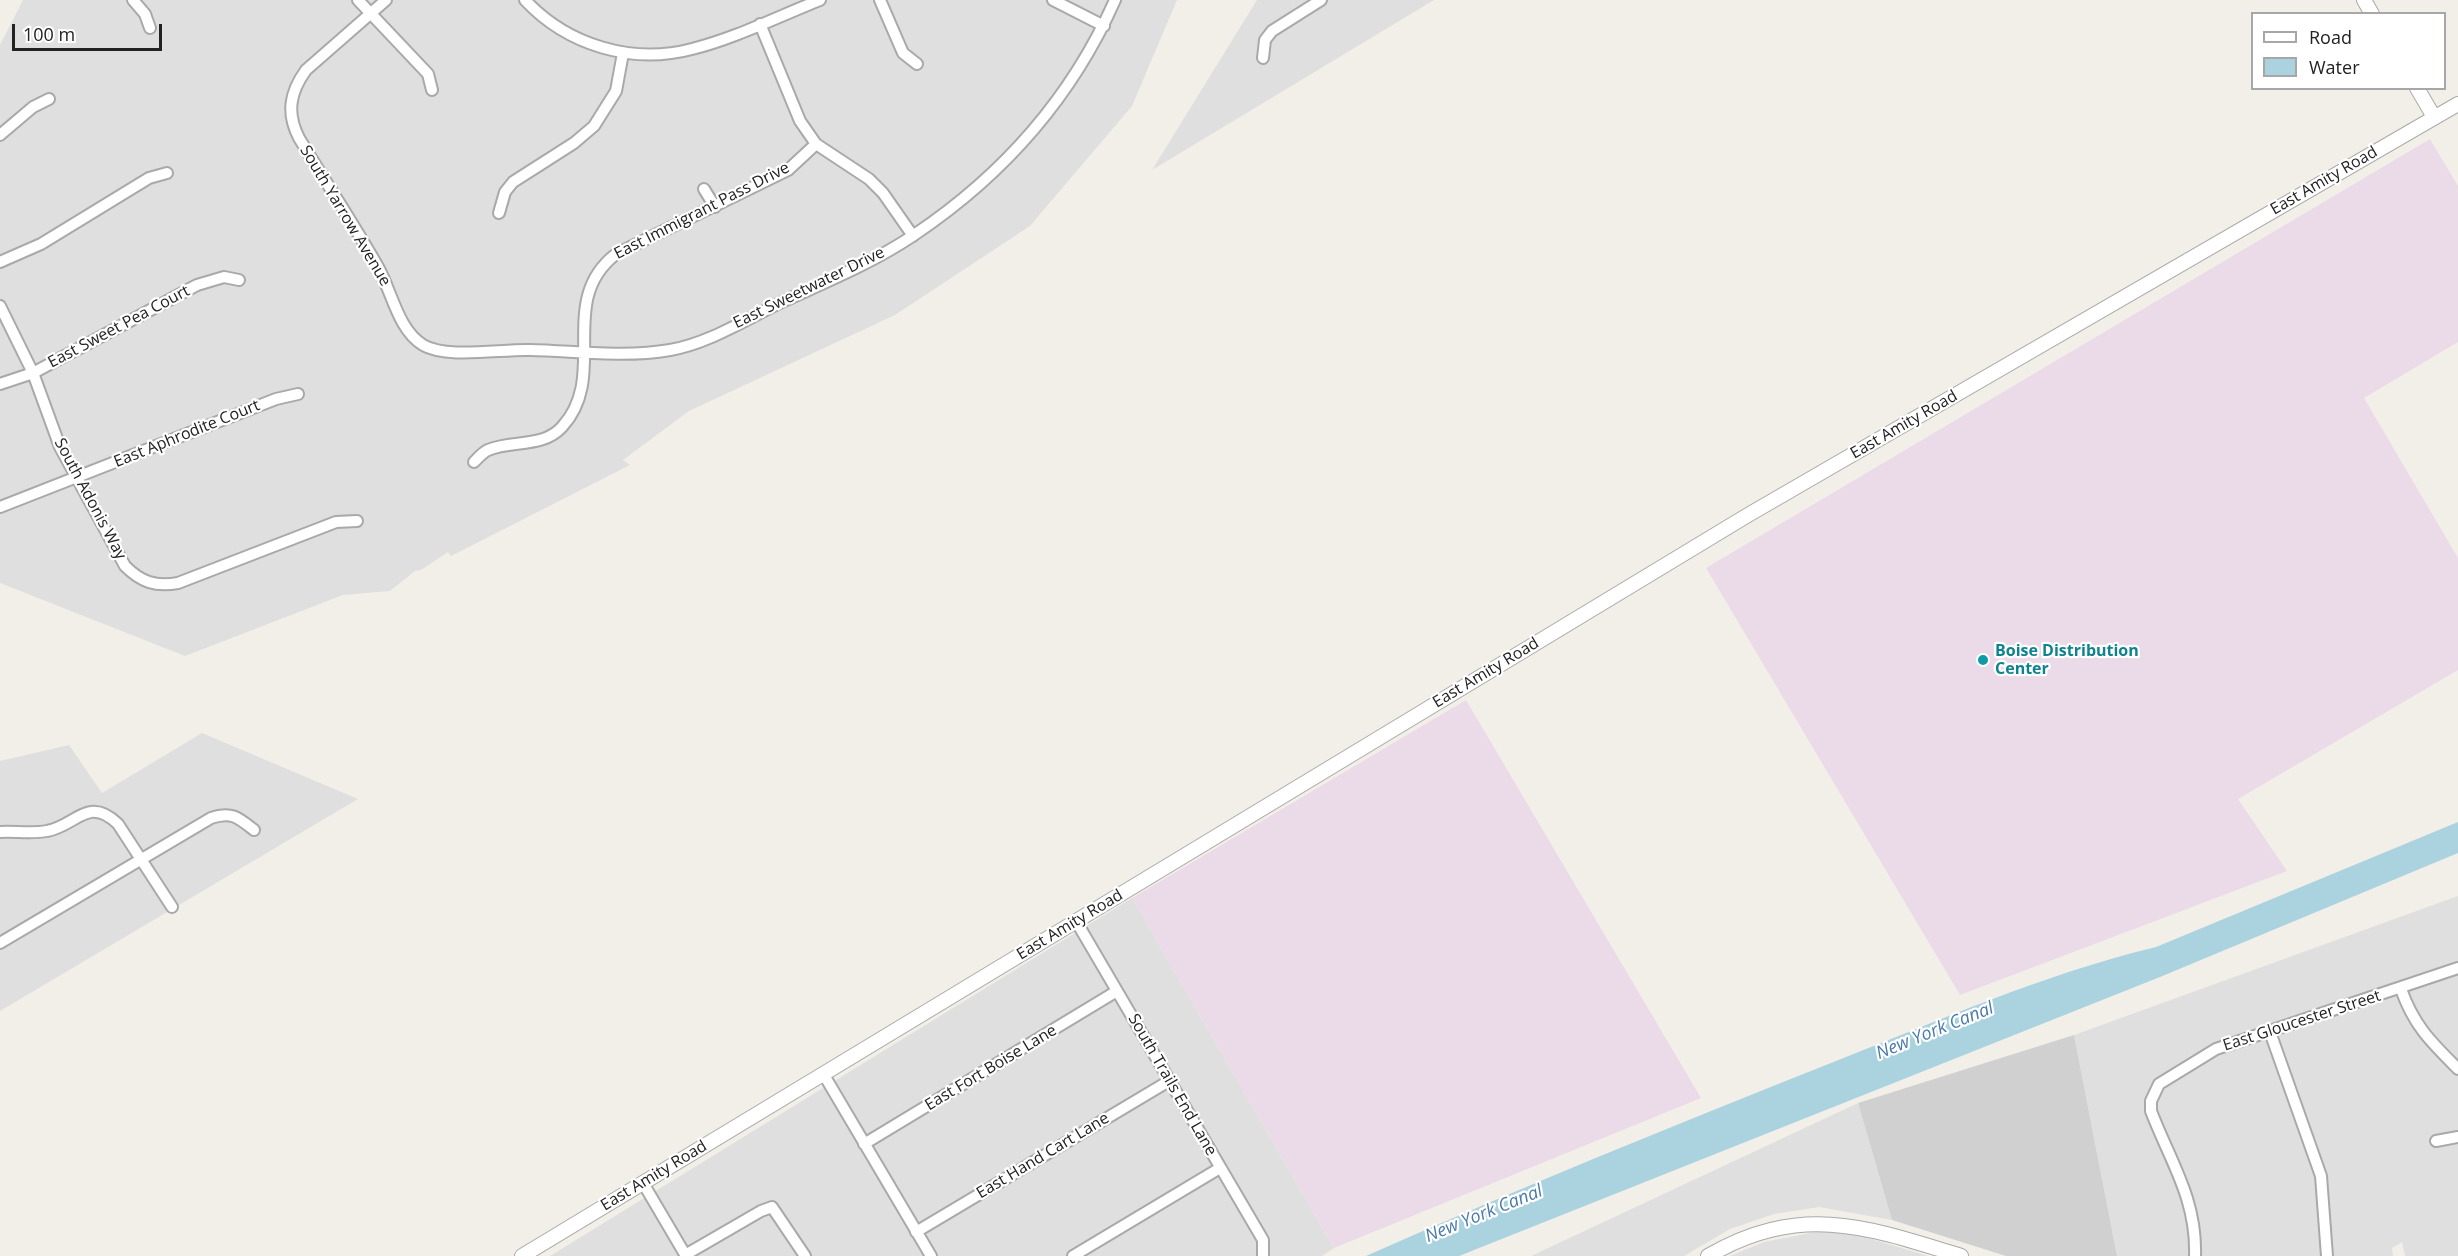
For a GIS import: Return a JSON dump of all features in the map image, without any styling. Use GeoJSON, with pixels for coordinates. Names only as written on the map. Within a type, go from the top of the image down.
{"type":"FeatureCollection","features":[{"type":"Feature","properties":{"kind":"street"},"geometry":{"type":"LineString","coordinates":[[133,0],[145,14],[150,28]]}},
{"type":"Feature","properties":{"kind":"street"},"geometry":{"type":"LineString","coordinates":[[358,0],[428,74],[432,90]]}},
{"type":"Feature","properties":{"kind":"street"},"geometry":{"type":"LineString","coordinates":[[371,12],[386,0]]}},
{"type":"Feature","properties":{"kind":"street"},"geometry":{"type":"LineString","coordinates":[[525,0],[554,25],[587,44],[623,53],[657,54],[691,50],[820,0]]}},
{"type":"Feature","properties":{"kind":"street"},"geometry":{"type":"LineString","coordinates":[[880,0],[903,53],[918,64]]}},
{"type":"Feature","properties":{"kind":"street"},"geometry":{"type":"LineString","coordinates":[[1053,0],[1104,26]]}},
{"type":"Feature","properties":{"kind":"street","name":"East Sweetwater Drive"},"geometry":{"type":"LineString","coordinates":[[422,345],[444,352],[497,349],[641,353],[671,350],[701,341],[856,267],[913,236],[969,195],[1010,157],[1055,105],[1104,26],[1115,0]]}},
{"type":"Feature","properties":{"kind":"street"},"geometry":{"type":"LineString","coordinates":[[1263,58],[1265,40],[1272,31],[1321,0]]}},
{"type":"Feature","properties":{"kind":"street","name":"South Yarrow Avenue"},"geometry":{"type":"LineString","coordinates":[[371,12],[306,70],[296,84],[291,99],[291,116],[298,138],[377,266],[406,328],[422,345]]}},
{"type":"Feature","properties":{"kind":"street"},"geometry":{"type":"LineString","coordinates":[[760,24],[800,121],[816,144],[869,179],[883,193],[913,236]]}},
{"type":"Feature","properties":{"kind":"street"},"geometry":{"type":"LineString","coordinates":[[499,213],[506,192],[513,182],[574,143],[594,126],[616,91],[623,53]]}},
{"type":"Feature","properties":{"kind":"street"},"geometry":{"type":"LineString","coordinates":[[2418,90],[2434,117]]}},
{"type":"Feature","properties":{"kind":"street"},"geometry":{"type":"LineString","coordinates":[[0,135],[33,107],[49,99]]}},
{"type":"Feature","properties":{"kind":"street","name":"East Amity Road"},"geometry":{"type":"LineString","coordinates":[[523,1256],[1748,515],[2458,104]]}},
{"type":"Feature","properties":{"kind":"street","name":"East Immigrant Pass Drive"},"geometry":{"type":"LineString","coordinates":[[474,462],[486,450],[542,440],[562,427],[578,402],[584,351],[585,297],[601,266],[616,254],[788,170],[816,144]]}},
{"type":"Feature","properties":{"kind":"street"},"geometry":{"type":"LineString","coordinates":[[0,262],[41,244],[149,178],[167,173]]}},
{"type":"Feature","properties":{"kind":"street"},"geometry":{"type":"LineString","coordinates":[[704,189],[715,207]]}},
{"type":"Feature","properties":{"kind":"street","name":"East Sweet Pea Court"},"geometry":{"type":"LineString","coordinates":[[0,384],[33,373],[197,285],[224,277],[239,280]]}},
{"type":"Feature","properties":{"kind":"street","name":"South Adonis Way"},"geometry":{"type":"LineString","coordinates":[[0,306],[33,373],[60,447],[125,566],[135,576],[148,583],[163,585],[178,583],[336,522],[357,521]]}},
{"type":"Feature","properties":{"kind":"street","name":"East Aphrodite Court"},"geometry":{"type":"LineString","coordinates":[[0,507],[276,399],[298,394]]}},
{"type":"Feature","properties":{"kind":"street"},"geometry":{"type":"LineString","coordinates":[[0,832],[47,831],[81,814],[97,811],[110,816],[118,824],[172,907]]}},
{"type":"Feature","properties":{"kind":"street"},"geometry":{"type":"LineString","coordinates":[[0,943],[211,818],[223,813],[235,814],[254,830]]}},
{"type":"Feature","properties":{"kind":"street","name":"South Trails End Lane"},"geometry":{"type":"LineString","coordinates":[[1076,921],[1263,1240],[1264,1253]]}},
{"type":"Feature","properties":{"kind":"street","name":"East Gloucester Street"},"geometry":{"type":"LineString","coordinates":[[2194,1256],[2194,1223],[2188,1196],[2151,1111],[2155,1090],[2165,1079],[2202,1056],[2458,968]]}},
{"type":"Feature","properties":{"kind":"street"},"geometry":{"type":"LineString","coordinates":[[2401,989],[2410,1014],[2420,1031],[2458,1070]]}},
{"type":"Feature","properties":{"kind":"street","name":"East Fort Boise Lane"},"geometry":{"type":"LineString","coordinates":[[864,1144],[1117,991]]}},
{"type":"Feature","properties":{"kind":"street"},"geometry":{"type":"LineString","coordinates":[[2270,1032],[2321,1176],[2326,1256]]}},
{"type":"Feature","properties":{"kind":"street"},"geometry":{"type":"LineString","coordinates":[[824,1075],[931,1256]]}},
{"type":"Feature","properties":{"kind":"street","name":"East Hand Cart Lane"},"geometry":{"type":"LineString","coordinates":[[916,1232],[1169,1081]]}},
{"type":"Feature","properties":{"kind":"street"},"geometry":{"type":"LineString","coordinates":[[2436,1141],[2458,1137]]}},
{"type":"Feature","properties":{"kind":"street"},"geometry":{"type":"LineString","coordinates":[[1073,1256],[1220,1168]]}},
{"type":"Feature","properties":{"kind":"street"},"geometry":{"type":"LineString","coordinates":[[643,1183],[686,1256],[761,1210],[772,1207],[805,1256]]}},
{"type":"Feature","properties":{"kind":"street"},"geometry":{"type":"LineString","coordinates":[[1708,1256],[1763,1231],[1780,1226],[1820,1222],[1863,1228],[1953,1255]]}},
{"type":"Feature","properties":{"kind":"shaded area"},"geometry":{"type":"Polygon","coordinates":[[[23,0],[1177,0],[1132,106],[1030,226],[895,315],[689,411],[623,460],[630,465],[451,556],[448,552],[421,570],[415,571],[390,591],[343,595],[185,656],[0,583],[0,45],[23,0]]]}},
{"type":"Feature","properties":{"kind":"shaded area"},"geometry":{"type":"Polygon","coordinates":[[[1257,0],[1434,0],[1152,170],[1257,0]]]}},
{"type":"Feature","properties":{"kind":"shaded area"},"geometry":{"type":"Polygon","coordinates":[[[2430,139],[2458,186],[2458,342],[2364,398],[2458,558],[2458,670],[2238,799],[2287,871],[1960,995],[1706,568],[2430,139]]]}},
{"type":"Feature","properties":{"kind":"shaded area"},"geometry":{"type":"Polygon","coordinates":[[[1466,700],[1701,1098],[1334,1248],[1132,898],[1466,700]]]}},
{"type":"Feature","properties":{"kind":"shaded area"},"geometry":{"type":"Polygon","coordinates":[[[202,733],[358,799],[0,1011],[0,761],[69,745],[102,793],[202,733]]]}},
{"type":"Feature","properties":{"kind":"shaded area"},"geometry":{"type":"Polygon","coordinates":[[[2458,896],[2458,1256],[2405,1256],[2402,1242],[2392,1248],[2393,1256],[2117,1256],[2074,1035],[2458,896]]]}},
{"type":"Feature","properties":{"kind":"shaded area"},"geometry":{"type":"Polygon","coordinates":[[[1132,898],[1334,1248],[1322,1256],[550,1256],[1132,898]]]}},
{"type":"Feature","properties":{"kind":"shaded area"},"geometry":{"type":"Polygon","coordinates":[[[2074,1035],[2117,1256],[2006,1256],[1892,1220],[1858,1103],[2074,1035]]]}},
{"type":"Feature","properties":{"kind":"shaded area"},"geometry":{"type":"Polygon","coordinates":[[[1858,1103],[1892,1220],[1819,1207],[1774,1214],[1730,1229],[1684,1256],[1531,1256],[1858,1103]]]}},
{"type":"Feature","properties":{"kind":"shaded area"},"geometry":{"type":"Polygon","coordinates":[[[1821,1231],[1852,1233],[1928,1256],[1730,1256],[1764,1242],[1821,1231]]]}},
{"type":"Feature","properties":{"kind":"water","name":"New York Canal"},"geometry":{"type":"Polygon","coordinates":[[[2458,822],[2458,853],[2160,977],[1459,1256],[1366,1256],[1597,1157],[1951,1015],[2032,984],[2156,947],[2458,822]]]}},
{"type":"Feature","properties":{"kind":"place","name":"Boise Distribution Center"},"geometry":{"type":"Point","coordinates":[1983,660]}}]}
